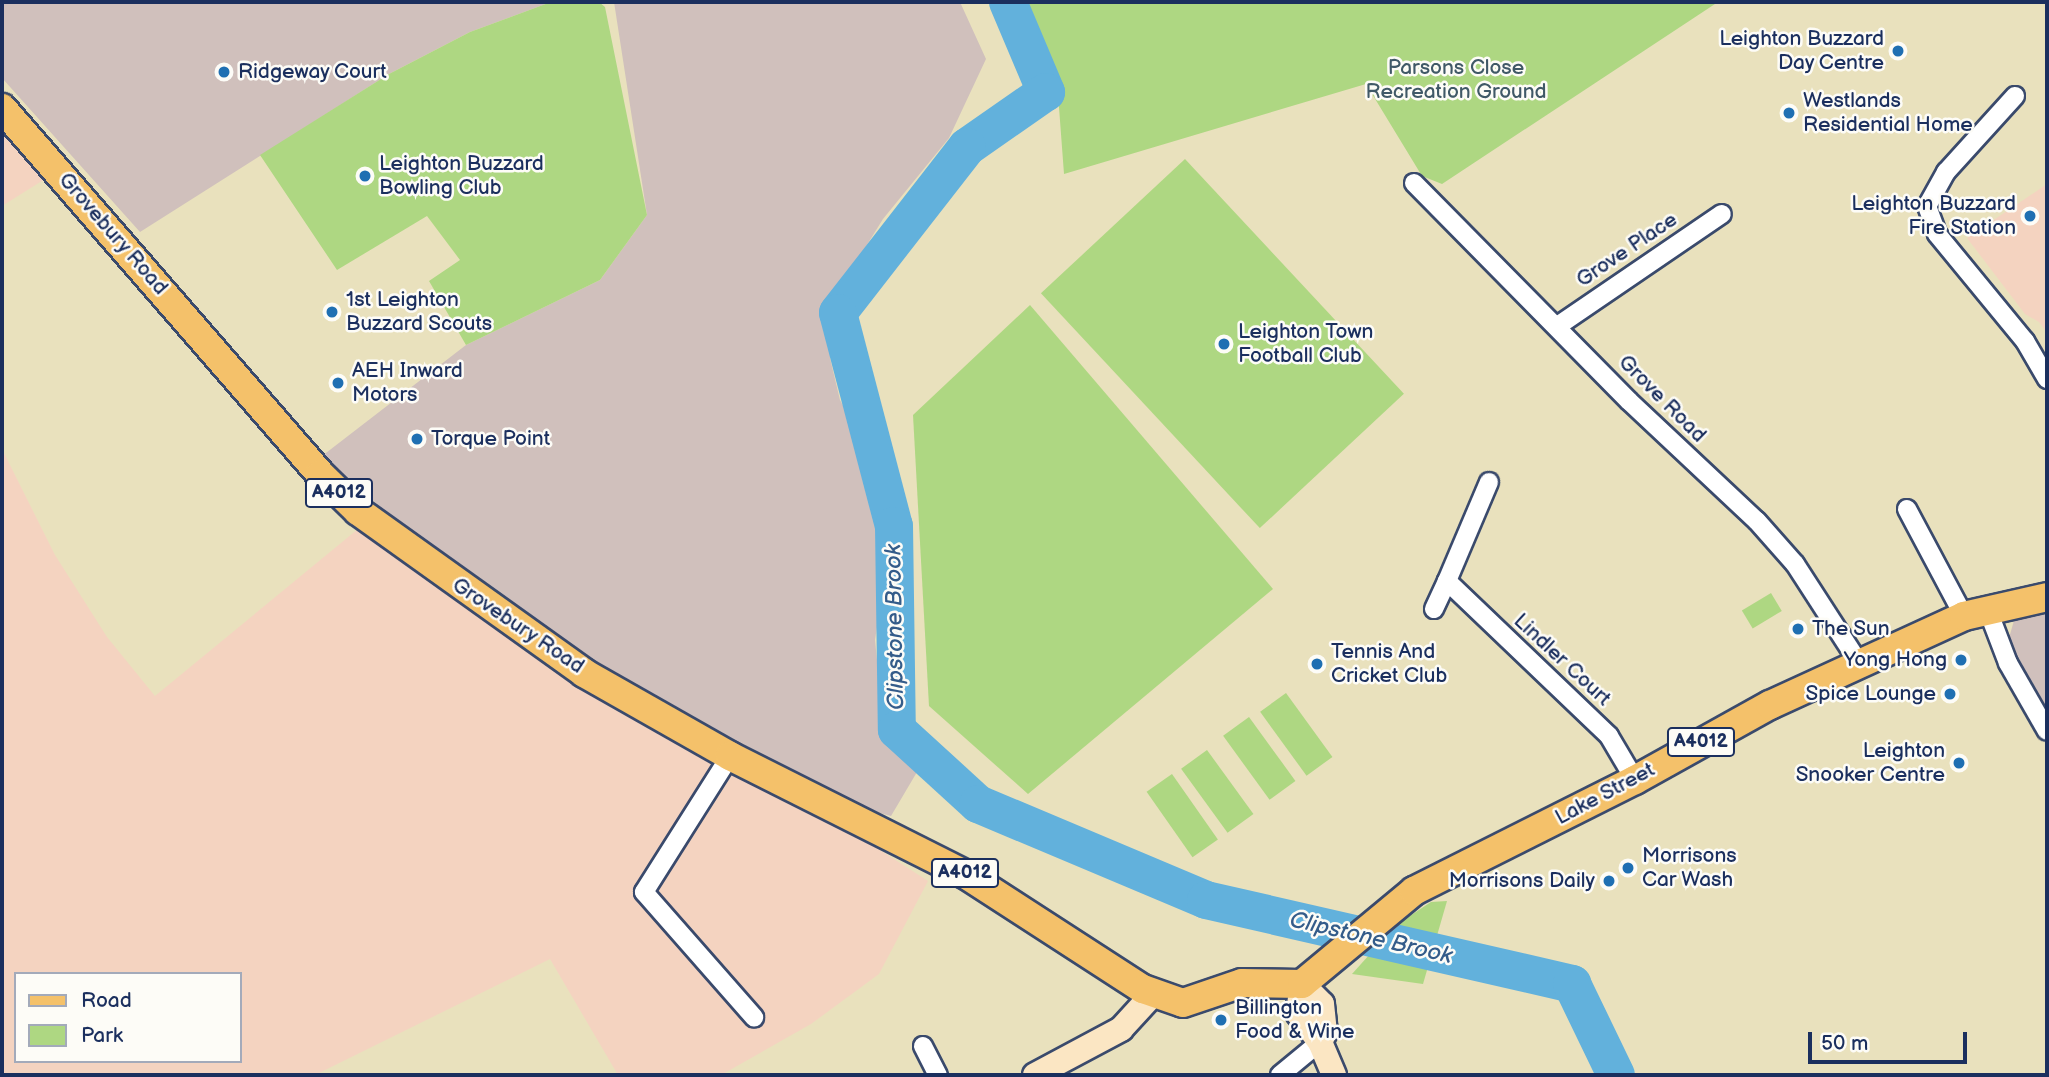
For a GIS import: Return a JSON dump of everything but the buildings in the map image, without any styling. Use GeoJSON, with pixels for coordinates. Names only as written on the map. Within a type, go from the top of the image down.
{"type":"FeatureCollection","features":[{"type":"Feature","properties":{"kind":"main road","name":"Grovebury Road"},"geometry":{"type":"LineString","coordinates":[[2,108],[320,474],[358,511],[544,646],[730,756],[965,874],[1153,994]]}},
{"type":"Feature","properties":{"kind":"main road","name":"Lake Street"},"geometry":{"type":"LineString","coordinates":[[1302,984],[1326,966],[1371,923],[1414,891],[1635,780],[1760,711],[1859,663],[1976,612],[2047,597]]}},
{"type":"Feature","properties":{"kind":"main road","name":"A4012"},"geometry":{"type":"LineString","coordinates":[[1153,994],[1183,1003],[1242,983],[1302,984]]}},
{"type":"Feature","properties":{"kind":"street"},"geometry":{"type":"LineString","coordinates":[[2015,96],[1946,172],[1927,206],[1937,234],[2025,341],[2047,379]]}},
{"type":"Feature","properties":{"kind":"street","name":"Grove Road"},"geometry":{"type":"LineString","coordinates":[[1414,183],[1559,325],[1629,401],[1757,521],[1795,564],[1859,663]]}},
{"type":"Feature","properties":{"kind":"street","name":"Grove Place"},"geometry":{"type":"LineString","coordinates":[[1559,325],[1722,214]]}},
{"type":"Feature","properties":{"kind":"street"},"geometry":{"type":"LineString","coordinates":[[1434,609],[1489,482]]}},
{"type":"Feature","properties":{"kind":"street"},"geometry":{"type":"LineString","coordinates":[[1907,509],[1976,612],[2047,731]]}},
{"type":"Feature","properties":{"kind":"street","name":"Lindler Court"},"geometry":{"type":"LineString","coordinates":[[1447,582],[1609,736],[1635,780]]}},
{"type":"Feature","properties":{"kind":"street"},"geometry":{"type":"LineString","coordinates":[[730,756],[645,892],[754,1017]]}},
{"type":"Feature","properties":{"kind":"street"},"geometry":{"type":"LineString","coordinates":[[1280,1075],[1320,1042],[1325,1032],[1322,1004],[1302,984]]}},
{"type":"Feature","properties":{"kind":"street"},"geometry":{"type":"LineString","coordinates":[[1034,1075],[1121,1029],[1153,994]]}},
{"type":"Feature","properties":{"kind":"street"},"geometry":{"type":"LineString","coordinates":[[1320,1042],[1334,1075]]}},
{"type":"Feature","properties":{"kind":"street"},"geometry":{"type":"LineString","coordinates":[[923,1046],[938,1075]]}},
{"type":"Feature","properties":{"kind":"shaded area"},"geometry":{"type":"Polygon","coordinates":[[[2,2],[551,2],[470,32],[389,74],[140,232],[2,78],[2,2]]]}},
{"type":"Feature","properties":{"kind":"shaded area"},"geometry":{"type":"Polygon","coordinates":[[[614,2],[960,2],[986,59],[949,138],[883,219],[852,269],[835,312],[830,358],[840,400],[888,489],[891,536],[875,640],[880,690],[890,725],[917,772],[891,816],[868,810],[600,669],[459,576],[322,456],[466,345],[600,280],[647,215],[614,2]]]}},
{"type":"Feature","properties":{"kind":"shaded area"},"geometry":{"type":"Polygon","coordinates":[[[2,133],[45,179],[2,206],[2,133]]]}},
{"type":"Feature","properties":{"kind":"shaded area","name":"Leighton Buzzard Fire Station"},"geometry":{"type":"Polygon","coordinates":[[[2047,184],[2047,333],[2039,322],[2025,314],[1967,238],[2047,184]]]}},
{"type":"Feature","properties":{"kind":"shaded area"},"geometry":{"type":"Polygon","coordinates":[[[2,449],[55,555],[107,637],[155,696],[358,529],[578,683],[765,776],[928,881],[879,974],[811,1024],[721,1075],[618,1075],[550,959],[315,1075],[2,1075],[2,449]]]}},
{"type":"Feature","properties":{"kind":"shaded area"},"geometry":{"type":"Polygon","coordinates":[[[2047,610],[2047,711],[2007,645],[2015,617],[2047,610]]]}},
{"type":"Feature","properties":{"kind":"green space"},"geometry":{"type":"Polygon","coordinates":[[[551,2],[599,2],[605,7],[647,215],[600,280],[466,345],[429,281],[460,260],[427,216],[337,270],[260,155],[389,74],[470,32],[551,2]]]}},
{"type":"Feature","properties":{"kind":"green space","name":"Parsons Close Recreation Ground"},"geometry":{"type":"Polygon","coordinates":[[[1023,2],[1718,2],[1442,184],[1422,176],[1366,84],[1064,174],[1058,94],[1023,2]]]}},
{"type":"Feature","properties":{"kind":"green space","name":"Leighton Town Football Club"},"geometry":{"type":"Polygon","coordinates":[[[1185,159],[1404,394],[1260,528],[1041,293],[1185,159]]]}},
{"type":"Feature","properties":{"kind":"green space"},"geometry":{"type":"Polygon","coordinates":[[[1030,305],[1273,589],[1028,794],[929,706],[913,415],[1030,305]]]}},
{"type":"Feature","properties":{"kind":"green space"},"geometry":{"type":"Polygon","coordinates":[[[1771,593],[1782,611],[1753,629],[1742,611],[1771,593]]]}},
{"type":"Feature","properties":{"kind":"green space"},"geometry":{"type":"Polygon","coordinates":[[[1286,693],[1332,757],[1307,776],[1260,712],[1286,693]]]}},
{"type":"Feature","properties":{"kind":"green space"},"geometry":{"type":"Polygon","coordinates":[[[1249,717],[1295,781],[1270,800],[1223,736],[1249,717]]]}},
{"type":"Feature","properties":{"kind":"green space"},"geometry":{"type":"Polygon","coordinates":[[[1207,750],[1253,814],[1228,833],[1181,769],[1207,750]]]}},
{"type":"Feature","properties":{"kind":"green space"},"geometry":{"type":"Polygon","coordinates":[[[1172,774],[1218,840],[1192,857],[1147,792],[1172,774]]]}},
{"type":"Feature","properties":{"kind":"green space"},"geometry":{"type":"Polygon","coordinates":[[[1447,901],[1423,984],[1352,974],[1396,925],[1431,902],[1447,901]]]}},
{"type":"Feature","properties":{"kind":"waterway","name":"Clipstone Brook"},"geometry":{"type":"LineString","coordinates":[[1008,2],[1046,92],[967,147],[838,313],[894,526],[897,730],[978,804],[1206,900],[1572,984],[1616,1075]]}},
{"type":"Feature","properties":{"kind":"place","name":"Leighton Buzzard Day Centre"},"geometry":{"type":"Point","coordinates":[1898,51]}},
{"type":"Feature","properties":{"kind":"place","name":"Ridgeway Court"},"geometry":{"type":"Point","coordinates":[224,72]}},
{"type":"Feature","properties":{"kind":"place","name":"Westlands Residential Home"},"geometry":{"type":"Point","coordinates":[1789,113]}},
{"type":"Feature","properties":{"kind":"place","name":"Leighton Buzzard Bowling Club"},"geometry":{"type":"Point","coordinates":[365,176]}},
{"type":"Feature","properties":{"kind":"place","name":"Leighton Buzzard Fire Station"},"geometry":{"type":"Point","coordinates":[2030,216]}},
{"type":"Feature","properties":{"kind":"place","name":"1st Leighton Buzzard Scouts"},"geometry":{"type":"Point","coordinates":[332,312]}},
{"type":"Feature","properties":{"kind":"place","name":"Leighton Town Football Club"},"geometry":{"type":"Point","coordinates":[1224,344]}},
{"type":"Feature","properties":{"kind":"place","name":"AEH Inward Motors"},"geometry":{"type":"Point","coordinates":[338,383]}},
{"type":"Feature","properties":{"kind":"place","name":"Torque Point"},"geometry":{"type":"Point","coordinates":[417,439]}},
{"type":"Feature","properties":{"kind":"place","name":"The Sun"},"geometry":{"type":"Point","coordinates":[1798,629]}},
{"type":"Feature","properties":{"kind":"place","name":"Yong Hong"},"geometry":{"type":"Point","coordinates":[1961,660]}},
{"type":"Feature","properties":{"kind":"place","name":"Tennis And Cricket Club"},"geometry":{"type":"Point","coordinates":[1317,664]}},
{"type":"Feature","properties":{"kind":"place","name":"Spice Lounge"},"geometry":{"type":"Point","coordinates":[1950,694]}},
{"type":"Feature","properties":{"kind":"place","name":"Leighton Snooker Centre"},"geometry":{"type":"Point","coordinates":[1959,763]}},
{"type":"Feature","properties":{"kind":"place","name":"Morrisons Car Wash"},"geometry":{"type":"Point","coordinates":[1628,868]}},
{"type":"Feature","properties":{"kind":"place","name":"Morrisons Daily"},"geometry":{"type":"Point","coordinates":[1609,881]}},
{"type":"Feature","properties":{"kind":"place","name":"Billington Food & Wine"},"geometry":{"type":"Point","coordinates":[1221,1020]}}]}
